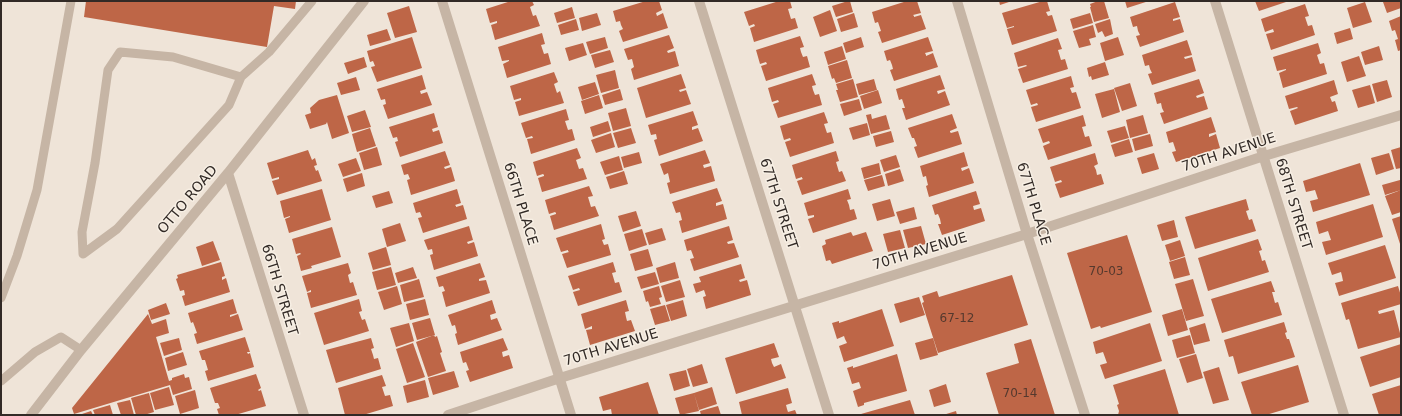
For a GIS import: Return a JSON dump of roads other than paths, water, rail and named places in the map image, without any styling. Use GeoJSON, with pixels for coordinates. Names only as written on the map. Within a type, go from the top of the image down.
{"type":"FeatureCollection","features":[{"type":"Feature","properties":{"kind":"street","name":"OTTO ROAD"},"geometry":{"type":"LineString","coordinates":[[31,415],[81,350],[228,174],[364,1]]}},
{"type":"Feature","properties":{"kind":"street","name":"66TH PLACE"},"geometry":{"type":"LineString","coordinates":[[442,1],[571,415]]}},
{"type":"Feature","properties":{"kind":"street","name":"67TH STREET"},"geometry":{"type":"LineString","coordinates":[[699,1],[829,415]]}},
{"type":"Feature","properties":{"kind":"street","name":"67TH PLACE"},"geometry":{"type":"LineString","coordinates":[[957,1],[1027,234],[1084,415]]}},
{"type":"Feature","properties":{"kind":"street","name":"68TH STREET"},"geometry":{"type":"LineString","coordinates":[[1215,1],[1344,415]]}},
{"type":"Feature","properties":{"kind":"street","name":"70TH AVENUE"},"geometry":{"type":"LineString","coordinates":[[448,415],[560,378],[1027,234],[1264,156],[1401,115]]}},
{"type":"Feature","properties":{"kind":"street","name":"66TH STREET"},"geometry":{"type":"LineString","coordinates":[[228,174],[304,415]]}},
{"type":"Feature","properties":{"kind":"lane"},"geometry":{"type":"LineString","coordinates":[[1,298],[17,256],[37,190],[71,1]]}},
{"type":"Feature","properties":{"kind":"lane"},"geometry":{"type":"LineString","coordinates":[[241,77],[173,57],[120,52],[108,70],[95,164],[82,232],[83,254],[117,229],[229,105],[241,77],[269,52],[312,1]]}},
{"type":"Feature","properties":{"kind":"lane"},"geometry":{"type":"LineString","coordinates":[[1,381],[35,352],[61,337],[81,350]]}}]}
